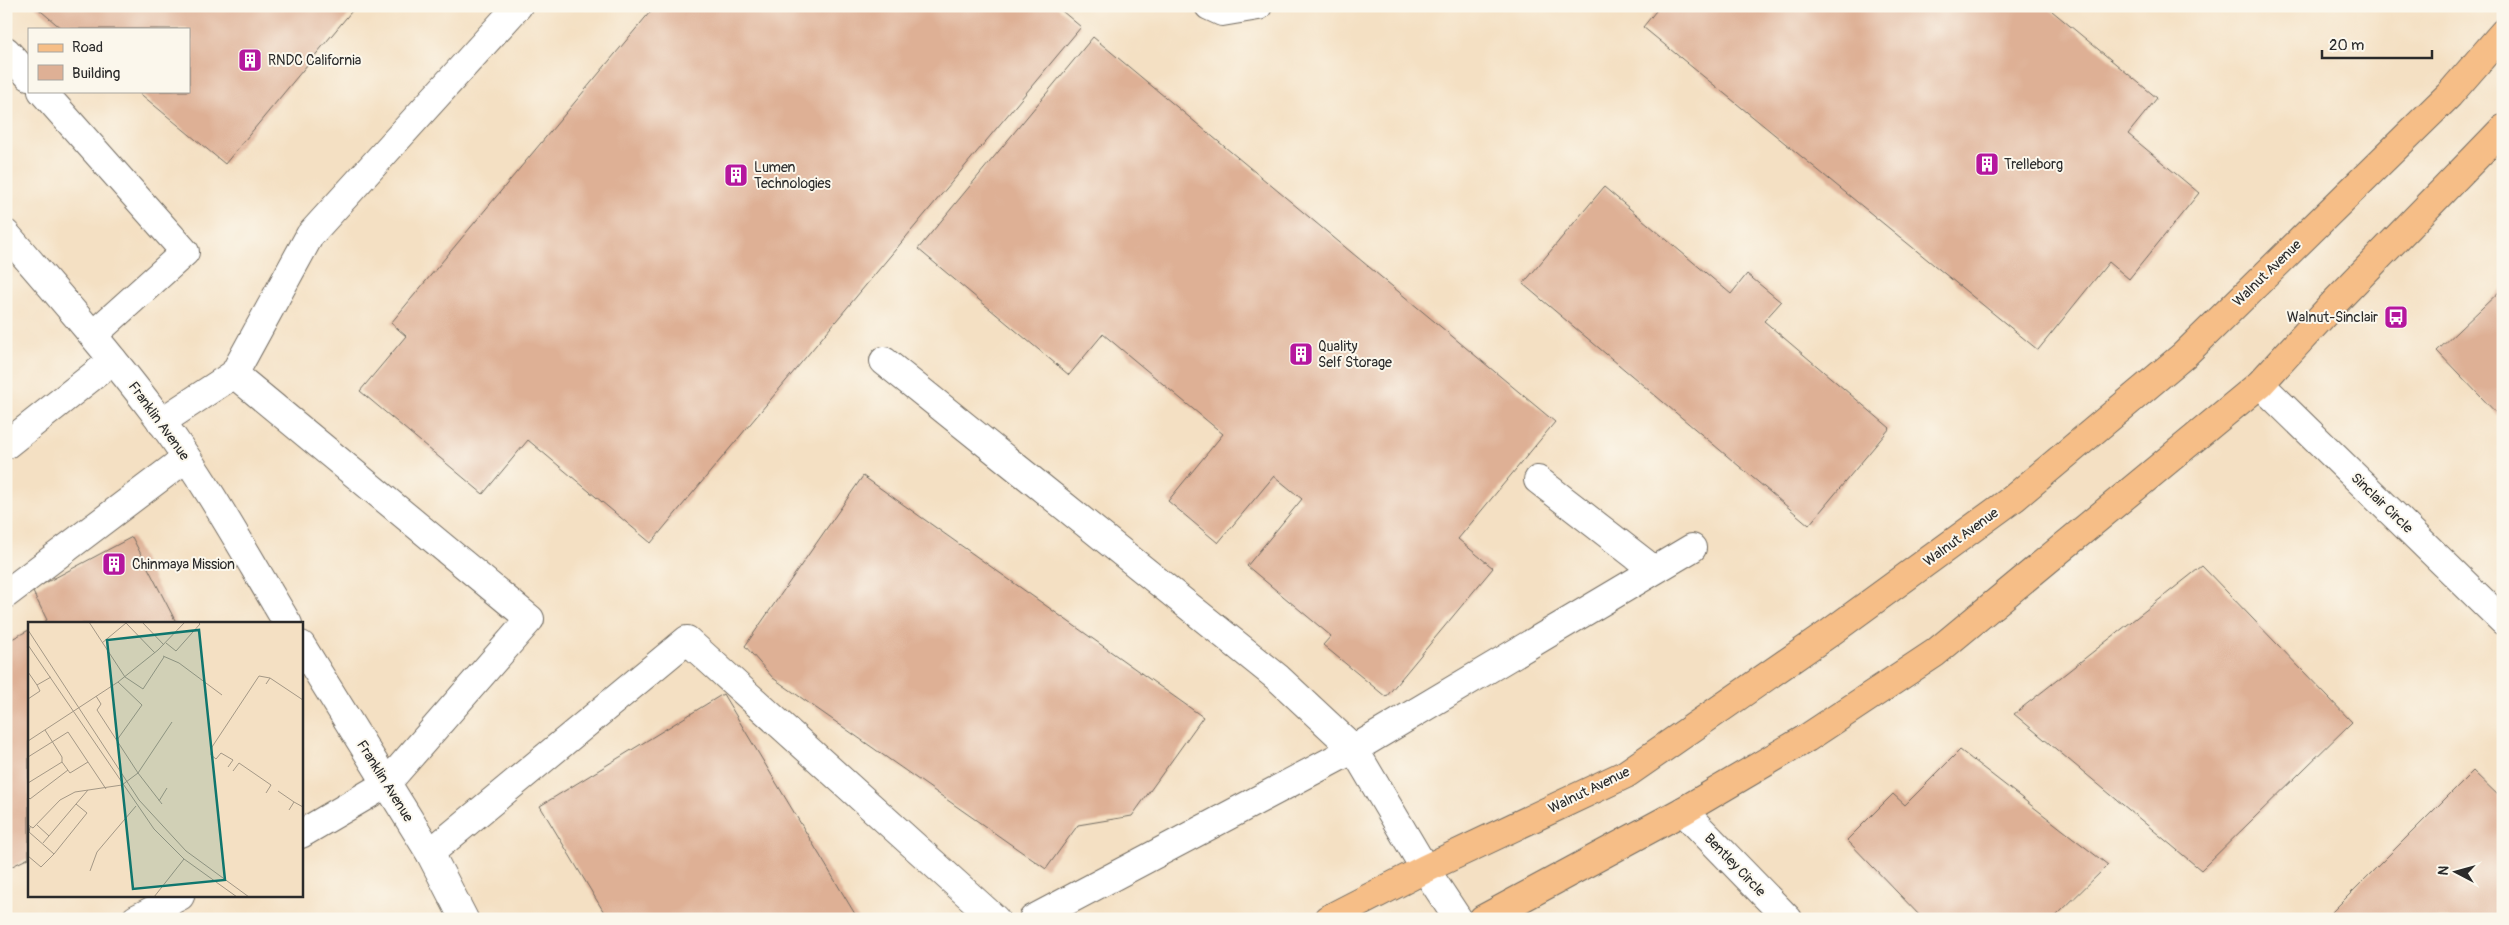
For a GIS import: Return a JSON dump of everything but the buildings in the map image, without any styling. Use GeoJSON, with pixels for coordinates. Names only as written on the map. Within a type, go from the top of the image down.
{"type":"FeatureCollection","features":[{"type":"Feature","properties":{"kind":"main road","name":"Walnut Avenue"},"geometry":{"type":"LineString","coordinates":[[1328,919],[1425,870],[1626,774],[1828,634],[2014,498],[2184,355],[2449,95],[2503,33]]}},
{"type":"Feature","properties":{"kind":"main road"},"geometry":{"type":"LineString","coordinates":[[1483,919],[1683,810],[1807,738],[1935,653],[2260,384],[2336,301],[2503,129]]}},
{"type":"Feature","properties":{"kind":"street"},"geometry":{"type":"LineString","coordinates":[[161,422],[234,374],[310,235],[518,6]]}},
{"type":"Feature","properties":{"kind":"street"},"geometry":{"type":"LineString","coordinates":[[1209,6],[1222,12],[1258,6]]}},
{"type":"Feature","properties":{"kind":"street"},"geometry":{"type":"LineString","coordinates":[[6,51],[28,75]]}},
{"type":"Feature","properties":{"kind":"street"},"geometry":{"type":"LineString","coordinates":[[43,92],[185,252],[93,335]]}},
{"type":"Feature","properties":{"kind":"street","name":"Franklin Avenue"},"geometry":{"type":"LineString","coordinates":[[6,234],[93,335],[161,422],[186,458],[287,622]]}},
{"type":"Feature","properties":{"kind":"street"},"geometry":{"type":"LineString","coordinates":[[6,445],[113,360]]}},
{"type":"Feature","properties":{"kind":"street"},"geometry":{"type":"LineString","coordinates":[[884,361],[1278,678],[1354,749],[1425,870],[1458,919]]}},
{"type":"Feature","properties":{"kind":"street"},"geometry":{"type":"LineString","coordinates":[[234,374],[530,619],[386,784],[302,833]]}},
{"type":"Feature","properties":{"kind":"street","name":"Sinclair Circle"},"geometry":{"type":"LineString","coordinates":[[2260,384],[2503,621]]}},
{"type":"Feature","properties":{"kind":"street"},"geometry":{"type":"LineString","coordinates":[[6,594],[186,458]]}},
{"type":"Feature","properties":{"kind":"street"},"geometry":{"type":"LineString","coordinates":[[1538,480],[1654,570]]}},
{"type":"Feature","properties":{"kind":"street"},"geometry":{"type":"LineString","coordinates":[[1033,919],[1354,749],[1692,548]]}},
{"type":"Feature","properties":{"kind":"street"},"geometry":{"type":"LineString","coordinates":[[430,853],[687,640],[995,919]]}},
{"type":"Feature","properties":{"kind":"street","name":"Franklin Avenue"},"geometry":{"type":"LineString","coordinates":[[302,647],[430,853],[464,919]]}},
{"type":"Feature","properties":{"kind":"street","name":"Bentley Circle"},"geometry":{"type":"LineString","coordinates":[[1683,810],[1788,919]]}},
{"type":"Feature","properties":{"kind":"street"},"geometry":{"type":"LineString","coordinates":[[136,919],[176,898]]}},
{"type":"Feature","properties":{"kind":"place","name":"RNDC California"},"geometry":{"type":"Point","coordinates":[250,60]}},
{"type":"Feature","properties":{"kind":"place","name":"Trelleborg"},"geometry":{"type":"Point","coordinates":[1987,164]}},
{"type":"Feature","properties":{"kind":"place","name":"Lumen Technologies"},"geometry":{"type":"Point","coordinates":[736,175]}},
{"type":"Feature","properties":{"kind":"place","name":"Walnut-Sinclair"},"geometry":{"type":"Point","coordinates":[2396,317]}},
{"type":"Feature","properties":{"kind":"place","name":"Quality Self Storage"},"geometry":{"type":"Point","coordinates":[1301,354]}},
{"type":"Feature","properties":{"kind":"place","name":"Chinmaya Mission"},"geometry":{"type":"Point","coordinates":[114,564]}}]}
